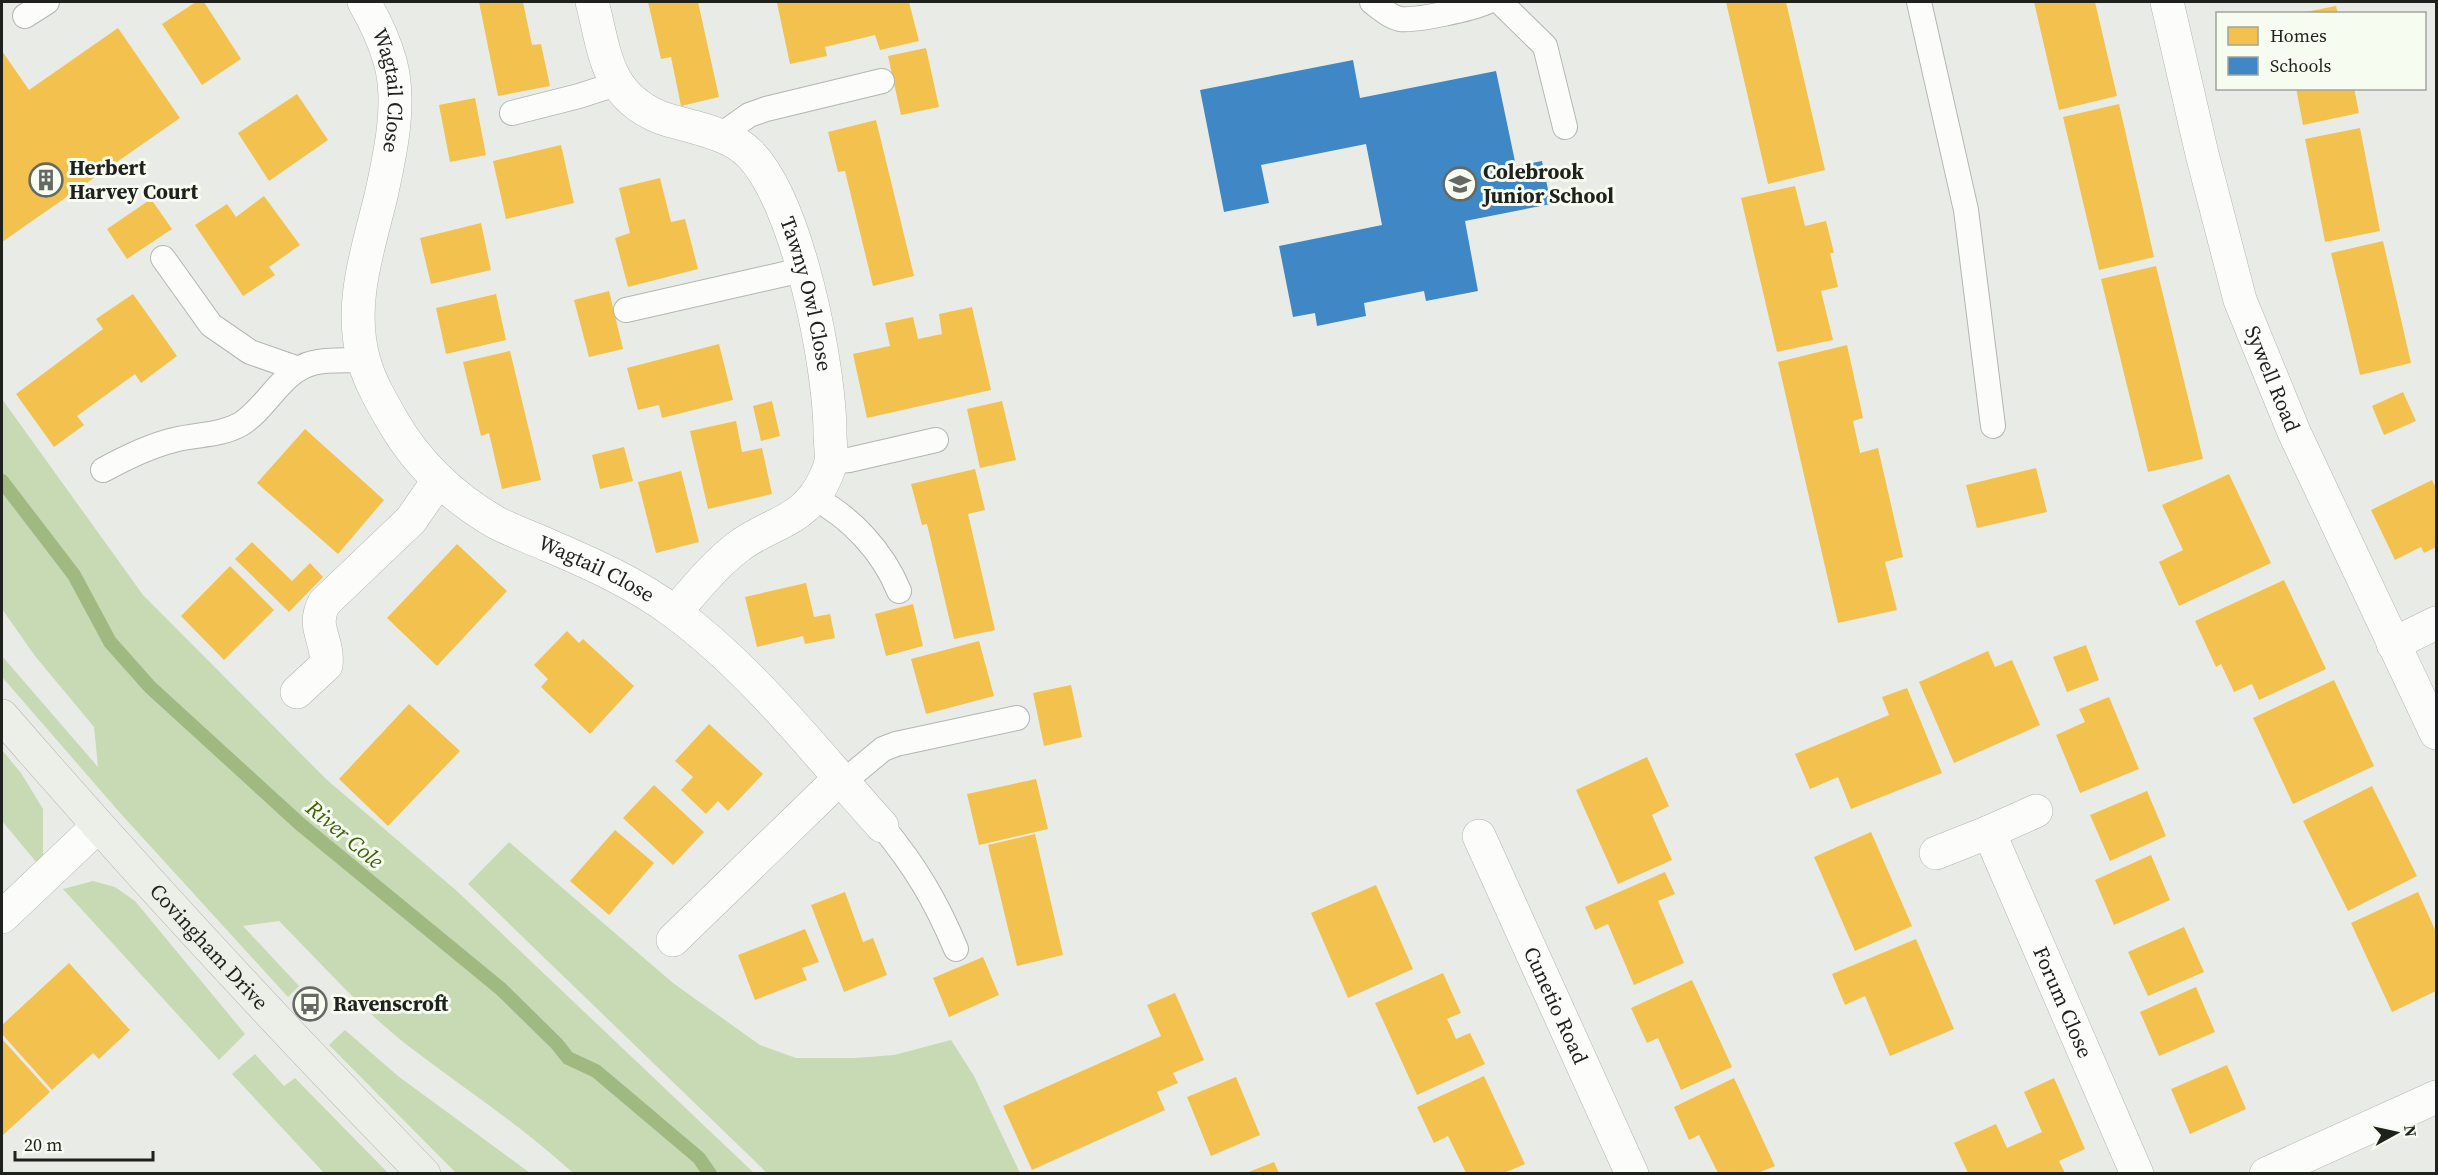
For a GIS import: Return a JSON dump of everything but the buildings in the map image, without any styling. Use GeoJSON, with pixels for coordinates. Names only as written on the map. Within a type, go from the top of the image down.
{"type":"FeatureCollection","features":[{"type":"Feature","properties":{"kind":"street","name":"Wagtail Close"},"geometry":{"type":"LineString","coordinates":[[364,2],[376,24],[391,63],[394,98],[391,140],[381,197],[368,242],[357,302],[363,360],[375,391],[396,427],[414,454],[438,481],[495,522],[603,570],[675,612],[728,658],[774,705],[882,826]]}},
{"type":"Feature","properties":{"kind":"street","name":"Tawny Owl Close"},"geometry":{"type":"LineString","coordinates":[[592,2],[609,69],[616,84],[627,96],[659,117],[721,135],[737,143],[751,155],[764,172],[792,233],[824,360],[830,403],[831,462],[814,498],[796,514],[738,546],[675,612]]}},
{"type":"Feature","properties":{"kind":"street","name":"Sywell Road"},"geometry":{"type":"LineString","coordinates":[[2168,2],[2205,165],[2240,300],[2294,432],[2436,733]]}},
{"type":"Feature","properties":{"kind":"street"},"geometry":{"type":"LineString","coordinates":[[297,692],[326,665],[327,655],[318,616],[324,603],[411,520],[438,481]]}},
{"type":"Feature","properties":{"kind":"street"},"geometry":{"type":"LineString","coordinates":[[2393,644],[2436,623]]}},
{"type":"Feature","properties":{"kind":"street","name":"Covingham Drive"},"geometry":{"type":"LineString","coordinates":[[2,716],[98,826],[326,1073],[424,1173]]}},
{"type":"Feature","properties":{"kind":"street"},"geometry":{"type":"LineString","coordinates":[[673,940],[840,781]]}},
{"type":"Feature","properties":{"kind":"street"},"geometry":{"type":"LineString","coordinates":[[1936,853],[2036,812]]}},
{"type":"Feature","properties":{"kind":"street"},"geometry":{"type":"LineString","coordinates":[[2,916],[98,826]]}},
{"type":"Feature","properties":{"kind":"street","name":"Forum Close"},"geometry":{"type":"LineString","coordinates":[[1989,832],[2137,1173]]}},
{"type":"Feature","properties":{"kind":"street","name":"Cunetio Road"},"geometry":{"type":"LineString","coordinates":[[1479,836],[1632,1173]]}},
{"type":"Feature","properties":{"kind":"street"},"geometry":{"type":"LineString","coordinates":[[2266,1173],[2436,1097]]}},
{"type":"Feature","properties":{"kind":"lane"},"geometry":{"type":"LineString","coordinates":[[25,16],[47,2]]}},
{"type":"Feature","properties":{"kind":"lane"},"geometry":{"type":"LineString","coordinates":[[1372,2],[1398,19],[1445,13],[1487,2]]}},
{"type":"Feature","properties":{"kind":"lane"},"geometry":{"type":"LineString","coordinates":[[1500,2],[1545,46],[1565,127]]}},
{"type":"Feature","properties":{"kind":"lane"},"geometry":{"type":"LineString","coordinates":[[1919,2],[1966,210],[1993,426]]}},
{"type":"Feature","properties":{"kind":"lane"},"geometry":{"type":"LineString","coordinates":[[721,135],[749,115],[766,109],[882,81]]}},
{"type":"Feature","properties":{"kind":"lane"},"geometry":{"type":"LineString","coordinates":[[512,113],[616,84]]}},
{"type":"Feature","properties":{"kind":"lane"},"geometry":{"type":"LineString","coordinates":[[163,258],[211,325],[250,352],[299,369]]}},
{"type":"Feature","properties":{"kind":"lane"},"geometry":{"type":"LineString","coordinates":[[626,310],[802,270]]}},
{"type":"Feature","properties":{"kind":"lane"},"geometry":{"type":"LineString","coordinates":[[103,470],[141,451],[174,440],[222,432],[240,424],[260,409],[288,378],[299,369],[314,362],[363,360]]}},
{"type":"Feature","properties":{"kind":"lane"},"geometry":{"type":"LineString","coordinates":[[831,462],[936,440]]}},
{"type":"Feature","properties":{"kind":"lane"},"geometry":{"type":"LineString","coordinates":[[814,498],[836,509],[855,527],[884,561],[899,591]]}},
{"type":"Feature","properties":{"kind":"lane"},"geometry":{"type":"LineString","coordinates":[[840,781],[883,749],[1017,718]]}},
{"type":"Feature","properties":{"kind":"lane"},"geometry":{"type":"LineString","coordinates":[[882,826],[926,884],[940,909],[956,949]]}},
{"type":"Feature","properties":{"kind":"green space"},"geometry":{"type":"Polygon","coordinates":[[[2,399],[143,595],[326,779],[458,892],[754,1173],[573,1173],[512,1123],[390,1031],[357,1001],[279,921],[243,926],[299,986],[288,997],[121,814],[2,677],[2,656],[98,767],[94,727],[35,656],[2,609],[2,399]]]}},
{"type":"Feature","properties":{"kind":"green space"},"geometry":{"type":"Polygon","coordinates":[[[2,750],[21,773],[43,809],[43,855],[37,863],[2,821],[2,750]]]}},
{"type":"Feature","properties":{"kind":"green space"},"geometry":{"type":"Polygon","coordinates":[[[509,842],[673,983],[760,1045],[796,1058],[855,1058],[894,1055],[951,1040],[974,1076],[1020,1173],[767,1173],[468,884],[509,842]]]}},
{"type":"Feature","properties":{"kind":"green space"},"geometry":{"type":"Polygon","coordinates":[[[93,881],[115,887],[135,901],[245,1034],[219,1060],[63,889],[93,881]]]}},
{"type":"Feature","properties":{"kind":"green space"},"geometry":{"type":"Polygon","coordinates":[[[345,1030],[398,1076],[530,1173],[456,1173],[329,1045],[345,1030]]]}},
{"type":"Feature","properties":{"kind":"green space"},"geometry":{"type":"Polygon","coordinates":[[[255,1054],[284,1086],[295,1078],[388,1173],[324,1173],[232,1074],[255,1054]]]}},
{"type":"Feature","properties":{"kind":"waterway","name":"River Cole"},"geometry":{"type":"LineString","coordinates":[[2,481],[74,575],[110,642],[150,687],[300,824],[501,989],[557,1044],[568,1058],[596,1071],[699,1158],[710,1174]]}},
{"type":"Feature","properties":{"kind":"place","name":"Herbert Harvey Court"},"geometry":{"type":"Point","coordinates":[46,180]}},
{"type":"Feature","properties":{"kind":"place","name":"Colebrook Junior School"},"geometry":{"type":"Point","coordinates":[1460,184]}},
{"type":"Feature","properties":{"kind":"place","name":"Ravenscroft"},"geometry":{"type":"Point","coordinates":[310,1004]}}]}
